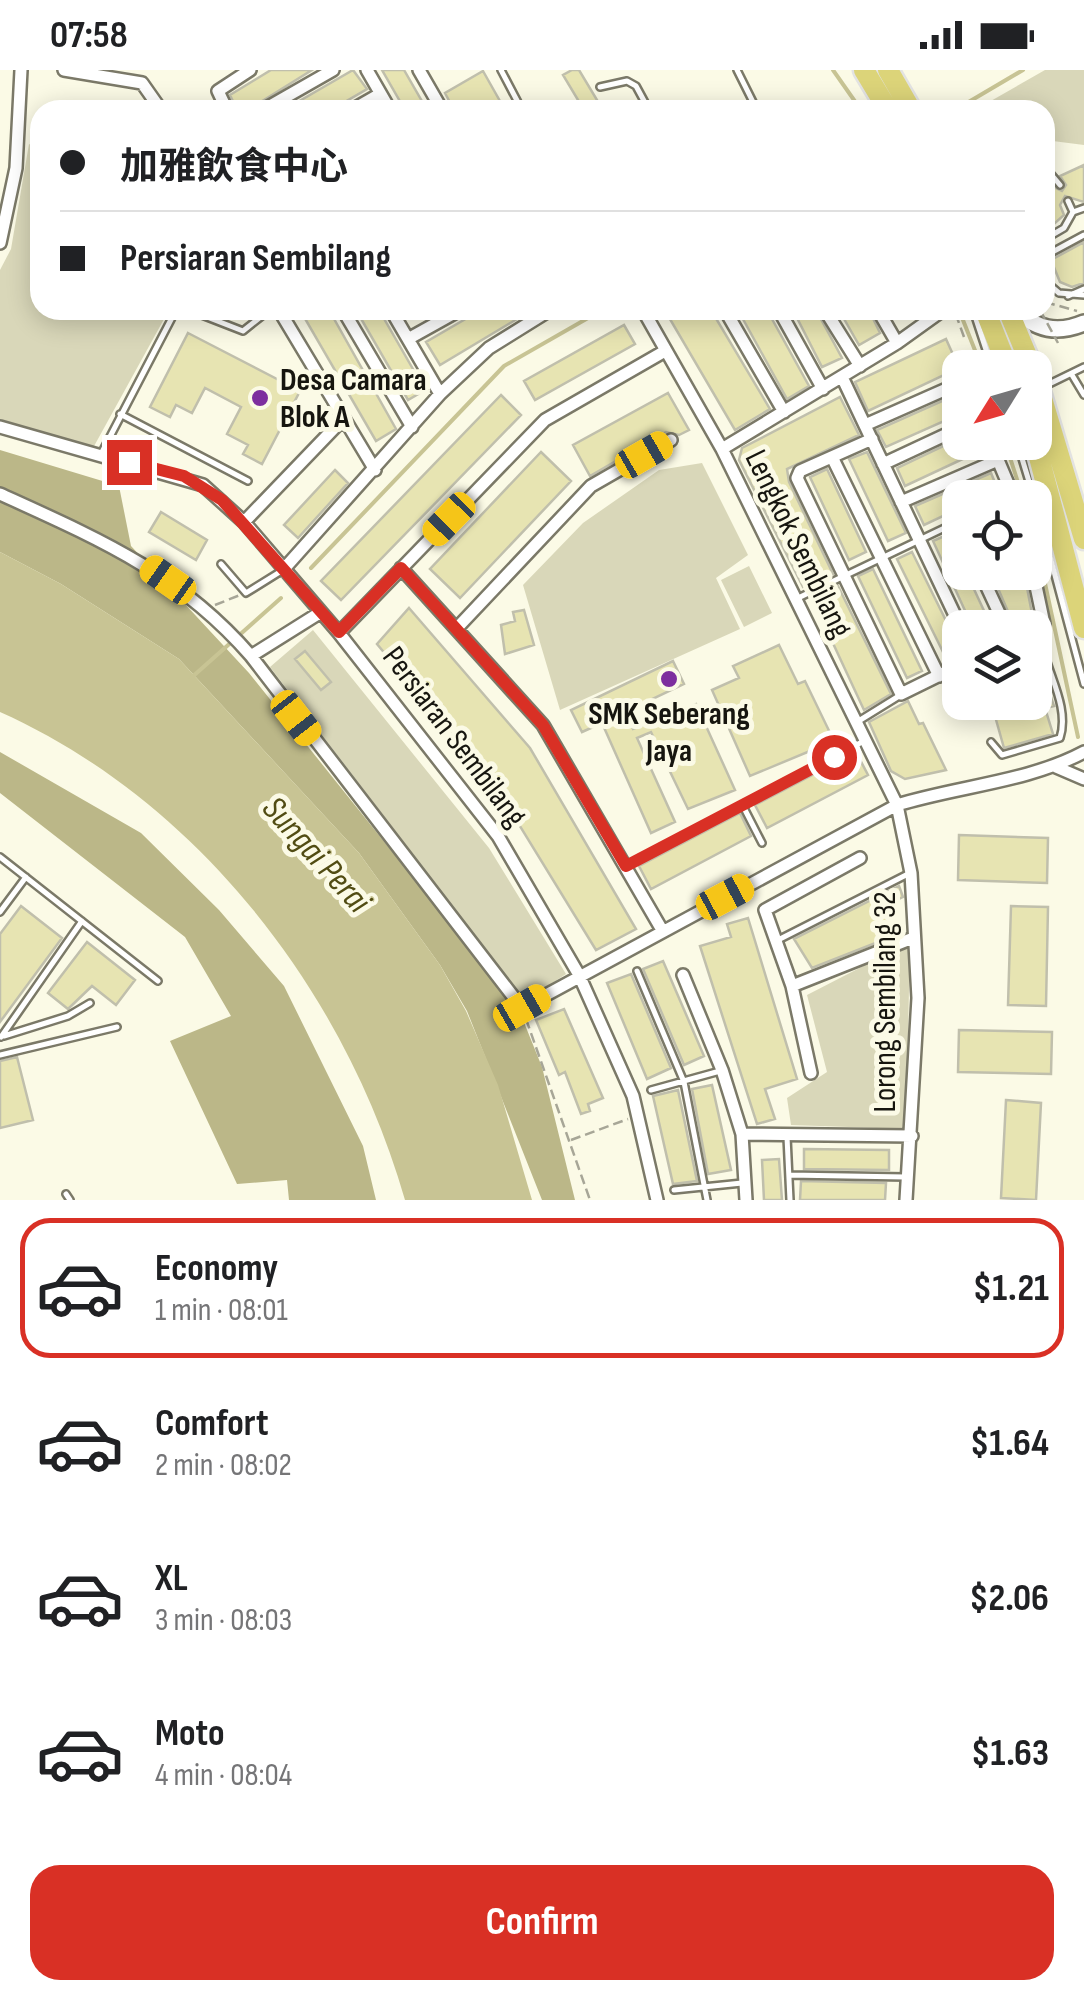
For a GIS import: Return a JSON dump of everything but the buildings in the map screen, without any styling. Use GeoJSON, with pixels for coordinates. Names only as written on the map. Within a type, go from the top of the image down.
{"type":"FeatureCollection","features":[{"type":"Feature","properties":{"kind":"highway"},"geometry":{"type":"LineString","coordinates":[[864,70],[882,100]]}},
{"type":"Feature","properties":{"kind":"highway"},"geometry":{"type":"LineString","coordinates":[[888,70],[905,100]]}},
{"type":"Feature","properties":{"kind":"highway"},"geometry":{"type":"LineString","coordinates":[[989,320],[1001,350]]}},
{"type":"Feature","properties":{"kind":"highway"},"geometry":{"type":"LineString","coordinates":[[1012,320],[1025,350]]}},
{"type":"Feature","properties":{"kind":"highway"},"geometry":{"type":"LineString","coordinates":[[1052,424],[1080,510],[1084,539]]}},
{"type":"Feature","properties":{"kind":"highway"},"geometry":{"type":"LineString","coordinates":[[1039,460],[1084,628]]}},
{"type":"Feature","properties":{"kind":"street"},"geometry":{"type":"LineString","coordinates":[[0,242],[16,168],[20,70]]}},
{"type":"Feature","properties":{"kind":"street"},"geometry":{"type":"LineString","coordinates":[[64,70],[143,77],[156,100]]}},
{"type":"Feature","properties":{"kind":"street"},"geometry":{"type":"LineString","coordinates":[[222,100],[218,91],[250,70]]}},
{"type":"Feature","properties":{"kind":"street"},"geometry":{"type":"LineString","coordinates":[[280,100],[333,70]]}},
{"type":"Feature","properties":{"kind":"street"},"geometry":{"type":"LineString","coordinates":[[366,70],[384,100]]}},
{"type":"Feature","properties":{"kind":"street"},"geometry":{"type":"LineString","coordinates":[[419,70],[436,100]]}},
{"type":"Feature","properties":{"kind":"street"},"geometry":{"type":"LineString","coordinates":[[370,100],[380,94]]}},
{"type":"Feature","properties":{"kind":"street"},"geometry":{"type":"LineString","coordinates":[[286,320],[375,470]]}},
{"type":"Feature","properties":{"kind":"street"},"geometry":{"type":"LineString","coordinates":[[349,320],[412,427]]}},
{"type":"Feature","properties":{"kind":"street"},"geometry":{"type":"LineString","coordinates":[[397,320],[440,394]]}},
{"type":"Feature","properties":{"kind":"street"},"geometry":{"type":"LineString","coordinates":[[408,339],[442,320]]}},
{"type":"Feature","properties":{"kind":"street"},"geometry":{"type":"LineString","coordinates":[[283,570],[440,394],[489,348],[534,320]]}},
{"type":"Feature","properties":{"kind":"street","name":"Lengkok Sembilang"},"geometry":{"type":"LineString","coordinates":[[649,320],[722,450],[897,805]]}},
{"type":"Feature","properties":{"kind":"street"},"geometry":{"type":"LineString","coordinates":[[731,320],[784,412]]}},
{"type":"Feature","properties":{"kind":"street"},"geometry":{"type":"LineString","coordinates":[[785,320],[823,388]]}},
{"type":"Feature","properties":{"kind":"street"},"geometry":{"type":"LineString","coordinates":[[831,320],[860,366]]}},
{"type":"Feature","properties":{"kind":"street"},"geometry":{"type":"LineString","coordinates":[[884,320],[897,344]]}},
{"type":"Feature","properties":{"kind":"street"},"geometry":{"type":"LineString","coordinates":[[722,450],[930,320]]}},
{"type":"Feature","properties":{"kind":"street"},"geometry":{"type":"LineString","coordinates":[[1033,320],[1045,328],[1084,323]]}},
{"type":"Feature","properties":{"kind":"street"},"geometry":{"type":"LineString","coordinates":[[339,632],[545,420],[666,351]]}},
{"type":"Feature","properties":{"kind":"street"},"geometry":{"type":"LineString","coordinates":[[842,377],[953,610]]}},
{"type":"Feature","properties":{"kind":"street"},"geometry":{"type":"LineString","coordinates":[[865,425],[942,391]]}},
{"type":"Feature","properties":{"kind":"street"},"geometry":{"type":"LineString","coordinates":[[244,522],[343,419]]}},
{"type":"Feature","properties":{"kind":"street","name":"Persiaran Sembilang"},"geometry":{"type":"LineString","coordinates":[[0,427],[184,476],[222,500],[244,522],[339,632],[498,836],[579,975],[639,1116],[656,1200]]}},
{"type":"Feature","properties":{"kind":"street"},"geometry":{"type":"LineString","coordinates":[[883,464],[942,436]]}},
{"type":"Feature","properties":{"kind":"street"},"geometry":{"type":"LineString","coordinates":[[872,439],[800,472],[797,478],[901,694],[942,674]]}},
{"type":"Feature","properties":{"kind":"street"},"geometry":{"type":"LineString","coordinates":[[458,627],[591,486],[671,440]]}},
{"type":"Feature","properties":{"kind":"street"},"geometry":{"type":"LineString","coordinates":[[832,457],[938,676]]}},
{"type":"Feature","properties":{"kind":"street"},"geometry":{"type":"LineString","coordinates":[[952,480],[998,460],[1006,480]]}},
{"type":"Feature","properties":{"kind":"street"},"geometry":{"type":"LineString","coordinates":[[901,502],[942,484]]}},
{"type":"Feature","properties":{"kind":"street"},"geometry":{"type":"LineString","coordinates":[[0,494],[130,553],[207,608],[252,656],[522,1008],[897,805],[955,788],[1056,767],[1084,752]]}},
{"type":"Feature","properties":{"kind":"street"},"geometry":{"type":"LineString","coordinates":[[401,568],[543,725],[662,930]]}},
{"type":"Feature","properties":{"kind":"street"},"geometry":{"type":"LineString","coordinates":[[252,656],[321,612]]}},
{"type":"Feature","properties":{"kind":"street"},"geometry":{"type":"LineString","coordinates":[[1056,767],[1084,779]]}},
{"type":"Feature","properties":{"kind":"street","name":"Lorong Sembilang 32"},"geometry":{"type":"LineString","coordinates":[[897,805],[911,872],[918,998],[906,1200]]}},
{"type":"Feature","properties":{"kind":"street"},"geometry":{"type":"LineString","coordinates":[[811,1073],[792,986],[766,907],[860,858]]}},
{"type":"Feature","properties":{"kind":"street"},"geometry":{"type":"LineString","coordinates":[[792,986],[913,938]]}},
{"type":"Feature","properties":{"kind":"street"},"geometry":{"type":"LineString","coordinates":[[683,975],[722,1070],[742,1134],[746,1200]]}},
{"type":"Feature","properties":{"kind":"street"},"geometry":{"type":"LineString","coordinates":[[742,1134],[912,1136]]}},
{"type":"Feature","properties":{"kind":"lane"},"geometry":{"type":"LineString","coordinates":[[501,70],[517,100]]}},
{"type":"Feature","properties":{"kind":"lane"},"geometry":{"type":"LineString","coordinates":[[737,70],[752,100]]}},
{"type":"Feature","properties":{"kind":"lane"},"geometry":{"type":"LineString","coordinates":[[600,87],[628,81],[636,86],[644,100]]}},
{"type":"Feature","properties":{"kind":"lane"},"geometry":{"type":"LineString","coordinates":[[1055,178],[1060,184]]}},
{"type":"Feature","properties":{"kind":"lane"},"geometry":{"type":"LineString","coordinates":[[1068,202],[1073,212]]}},
{"type":"Feature","properties":{"kind":"lane"},"geometry":{"type":"LineString","coordinates":[[1055,233],[1064,228],[1073,212],[1084,208]]}},
{"type":"Feature","properties":{"kind":"lane"},"geometry":{"type":"LineString","coordinates":[[1055,251],[1084,235]]}},
{"type":"Feature","properties":{"kind":"lane"},"geometry":{"type":"LineString","coordinates":[[1055,288],[1068,296],[1084,292]]}},
{"type":"Feature","properties":{"kind":"lane"},"geometry":{"type":"LineString","coordinates":[[101,454],[171,320]]}},
{"type":"Feature","properties":{"kind":"lane"},"geometry":{"type":"LineString","coordinates":[[215,320],[243,331],[257,320]]}},
{"type":"Feature","properties":{"kind":"lane"},"geometry":{"type":"LineString","coordinates":[[974,320],[985,350]]}},
{"type":"Feature","properties":{"kind":"lane"},"geometry":{"type":"LineString","coordinates":[[1052,379],[1072,375],[1084,367]]}},
{"type":"Feature","properties":{"kind":"lane"},"geometry":{"type":"LineString","coordinates":[[1072,375],[1084,395]]}},
{"type":"Feature","properties":{"kind":"lane"},"geometry":{"type":"LineString","coordinates":[[120,414],[248,482]]}},
{"type":"Feature","properties":{"kind":"lane"},"geometry":{"type":"LineString","coordinates":[[795,599],[942,530]]}},
{"type":"Feature","properties":{"kind":"lane"},"geometry":{"type":"LineString","coordinates":[[1052,563],[1084,684]]}},
{"type":"Feature","properties":{"kind":"lane"},"geometry":{"type":"LineString","coordinates":[[222,564],[246,593],[283,570]]}},
{"type":"Feature","properties":{"kind":"lane"},"geometry":{"type":"LineString","coordinates":[[991,742],[1002,755],[1060,738],[1064,726],[1052,667]]}},
{"type":"Feature","properties":{"kind":"lane"},"geometry":{"type":"LineString","coordinates":[[855,723],[901,694]]}},
{"type":"Feature","properties":{"kind":"lane"},"geometry":{"type":"LineString","coordinates":[[626,866],[864,741]]}},
{"type":"Feature","properties":{"kind":"lane"},"geometry":{"type":"LineString","coordinates":[[742,805],[762,843]]}},
{"type":"Feature","properties":{"kind":"lane"},"geometry":{"type":"LineString","coordinates":[[0,857],[158,980]]}},
{"type":"Feature","properties":{"kind":"lane"},"geometry":{"type":"LineString","coordinates":[[778,940],[911,872]]}},
{"type":"Feature","properties":{"kind":"lane"},"geometry":{"type":"LineString","coordinates":[[0,912],[26,877]]}},
{"type":"Feature","properties":{"kind":"lane"},"geometry":{"type":"LineString","coordinates":[[1,1037],[82,921]]}},
{"type":"Feature","properties":{"kind":"lane"},"geometry":{"type":"LineString","coordinates":[[636,971],[684,1082],[707,1200]]}},
{"type":"Feature","properties":{"kind":"lane"},"geometry":{"type":"LineString","coordinates":[[1,1037],[68,1016],[90,1003]]}},
{"type":"Feature","properties":{"kind":"lane"},"geometry":{"type":"LineString","coordinates":[[0,1055],[117,1026]]}},
{"type":"Feature","properties":{"kind":"lane"},"geometry":{"type":"LineString","coordinates":[[651,1090],[722,1070]]}},
{"type":"Feature","properties":{"kind":"lane"},"geometry":{"type":"LineString","coordinates":[[786,1134],[790,1200]]}},
{"type":"Feature","properties":{"kind":"lane"},"geometry":{"type":"LineString","coordinates":[[789,1175],[908,1177]]}},
{"type":"Feature","properties":{"kind":"lane"},"geometry":{"type":"LineString","coordinates":[[674,1190],[745,1183]]}},
{"type":"Feature","properties":{"kind":"path"},"geometry":{"type":"LineString","coordinates":[[1055,305],[1084,313]]}},
{"type":"Feature","properties":{"kind":"path"},"geometry":{"type":"LineString","coordinates":[[958,320],[964,337]]}},
{"type":"Feature","properties":{"kind":"path"},"geometry":{"type":"LineString","coordinates":[[1045,320],[1058,343]]}},
{"type":"Feature","properties":{"kind":"path"},"geometry":{"type":"LineString","coordinates":[[207,608],[246,593]]}},
{"type":"Feature","properties":{"kind":"path"},"geometry":{"type":"LineString","coordinates":[[522,1008],[590,1200]]}},
{"type":"Feature","properties":{"kind":"path"},"geometry":{"type":"LineString","coordinates":[[571,1140],[639,1116]]}},
{"type":"Feature","properties":{"kind":"shaded area"},"geometry":{"type":"Polygon","coordinates":[[[1045,70],[1084,70],[1084,145],[1055,141],[1055,100],[992,100],[1045,70]]]}},
{"type":"Feature","properties":{"kind":"shaded area"},"geometry":{"type":"Polygon","coordinates":[[[29,144],[30,320],[163,320],[93,448],[0,419],[0,270],[11,249],[29,144]]]}},
{"type":"Feature","properties":{"kind":"shaded area"},"geometry":{"type":"Polygon","coordinates":[[[0,450],[119,486],[131,546],[249,673],[519,1010],[542,1067],[575,1200],[542,1200],[467,1011],[440,965],[359,853],[179,659],[61,584],[0,552],[0,450]]]}},
{"type":"Feature","properties":{"kind":"shaded area"},"geometry":{"type":"Polygon","coordinates":[[[702,463],[748,555],[716,578],[740,629],[560,710],[523,585],[583,523],[659,470],[702,463]]]}},
{"type":"Feature","properties":{"kind":"shaded area"},"geometry":{"type":"Polygon","coordinates":[[[749,566],[772,613],[744,627],[721,580],[749,566]]]}},
{"type":"Feature","properties":{"kind":"shaded area"},"geometry":{"type":"Polygon","coordinates":[[[313,630],[489,848],[566,974],[525,1001],[270,667],[313,630]]]}},
{"type":"Feature","properties":{"kind":"shaded area"},"geometry":{"type":"Polygon","coordinates":[[[0,752],[141,833],[219,910],[284,986],[363,1146],[376,1200],[289,1200],[287,1180],[237,1184],[170,1041],[231,1016],[185,937],[0,793],[0,752]]]}},
{"type":"Feature","properties":{"kind":"shaded area"},"geometry":{"type":"Polygon","coordinates":[[[910,942],[906,1129],[791,1125],[787,1098],[827,1072],[807,995],[910,942]]]}},
{"type":"Feature","properties":{"kind":"water","name":"Sungai Perai"},"geometry":{"type":"Polygon","coordinates":[[[0,552],[61,584],[179,659],[359,853],[440,965],[466,1011],[498,1085],[532,1200],[405,1200],[379,1124],[345,1049],[303,979],[255,912],[200,851],[139,797],[72,750],[0,712],[0,552]]]}},
{"type":"Feature","properties":{"kind":"waterway"},"geometry":{"type":"LineString","coordinates":[[833,70],[854,100]]}},
{"type":"Feature","properties":{"kind":"waterway"},"geometry":{"type":"LineString","coordinates":[[972,100],[1023,70]]}},
{"type":"Feature","properties":{"kind":"waterway"},"geometry":{"type":"LineString","coordinates":[[311,568],[504,366],[584,320]]}},
{"type":"Feature","properties":{"kind":"waterway"},"geometry":{"type":"LineString","coordinates":[[963,320],[975,350]]}},
{"type":"Feature","properties":{"kind":"waterway"},"geometry":{"type":"LineString","coordinates":[[1011,460],[1017,480]]}},
{"type":"Feature","properties":{"kind":"waterway"},"geometry":{"type":"LineString","coordinates":[[1046,590],[1078,737]]}},
{"type":"Feature","properties":{"kind":"waterway"},"geometry":{"type":"LineString","coordinates":[[191,678],[281,598]]}},
{"type":"Feature","properties":{"kind":"place","name":"Desa Camara Blok A"},"geometry":{"type":"Point","coordinates":[260,398]}},
{"type":"Feature","properties":{"kind":"place","name":"SMK Seberang Jaya"},"geometry":{"type":"Point","coordinates":[669,679]}},
{"type":"Feature","properties":{"kind":"route"},"geometry":{"type":"LineString","coordinates":[[129,462],[184,476],[222,500],[339,632],[401,568],[543,725],[626,866],[834,757]]}}]}
